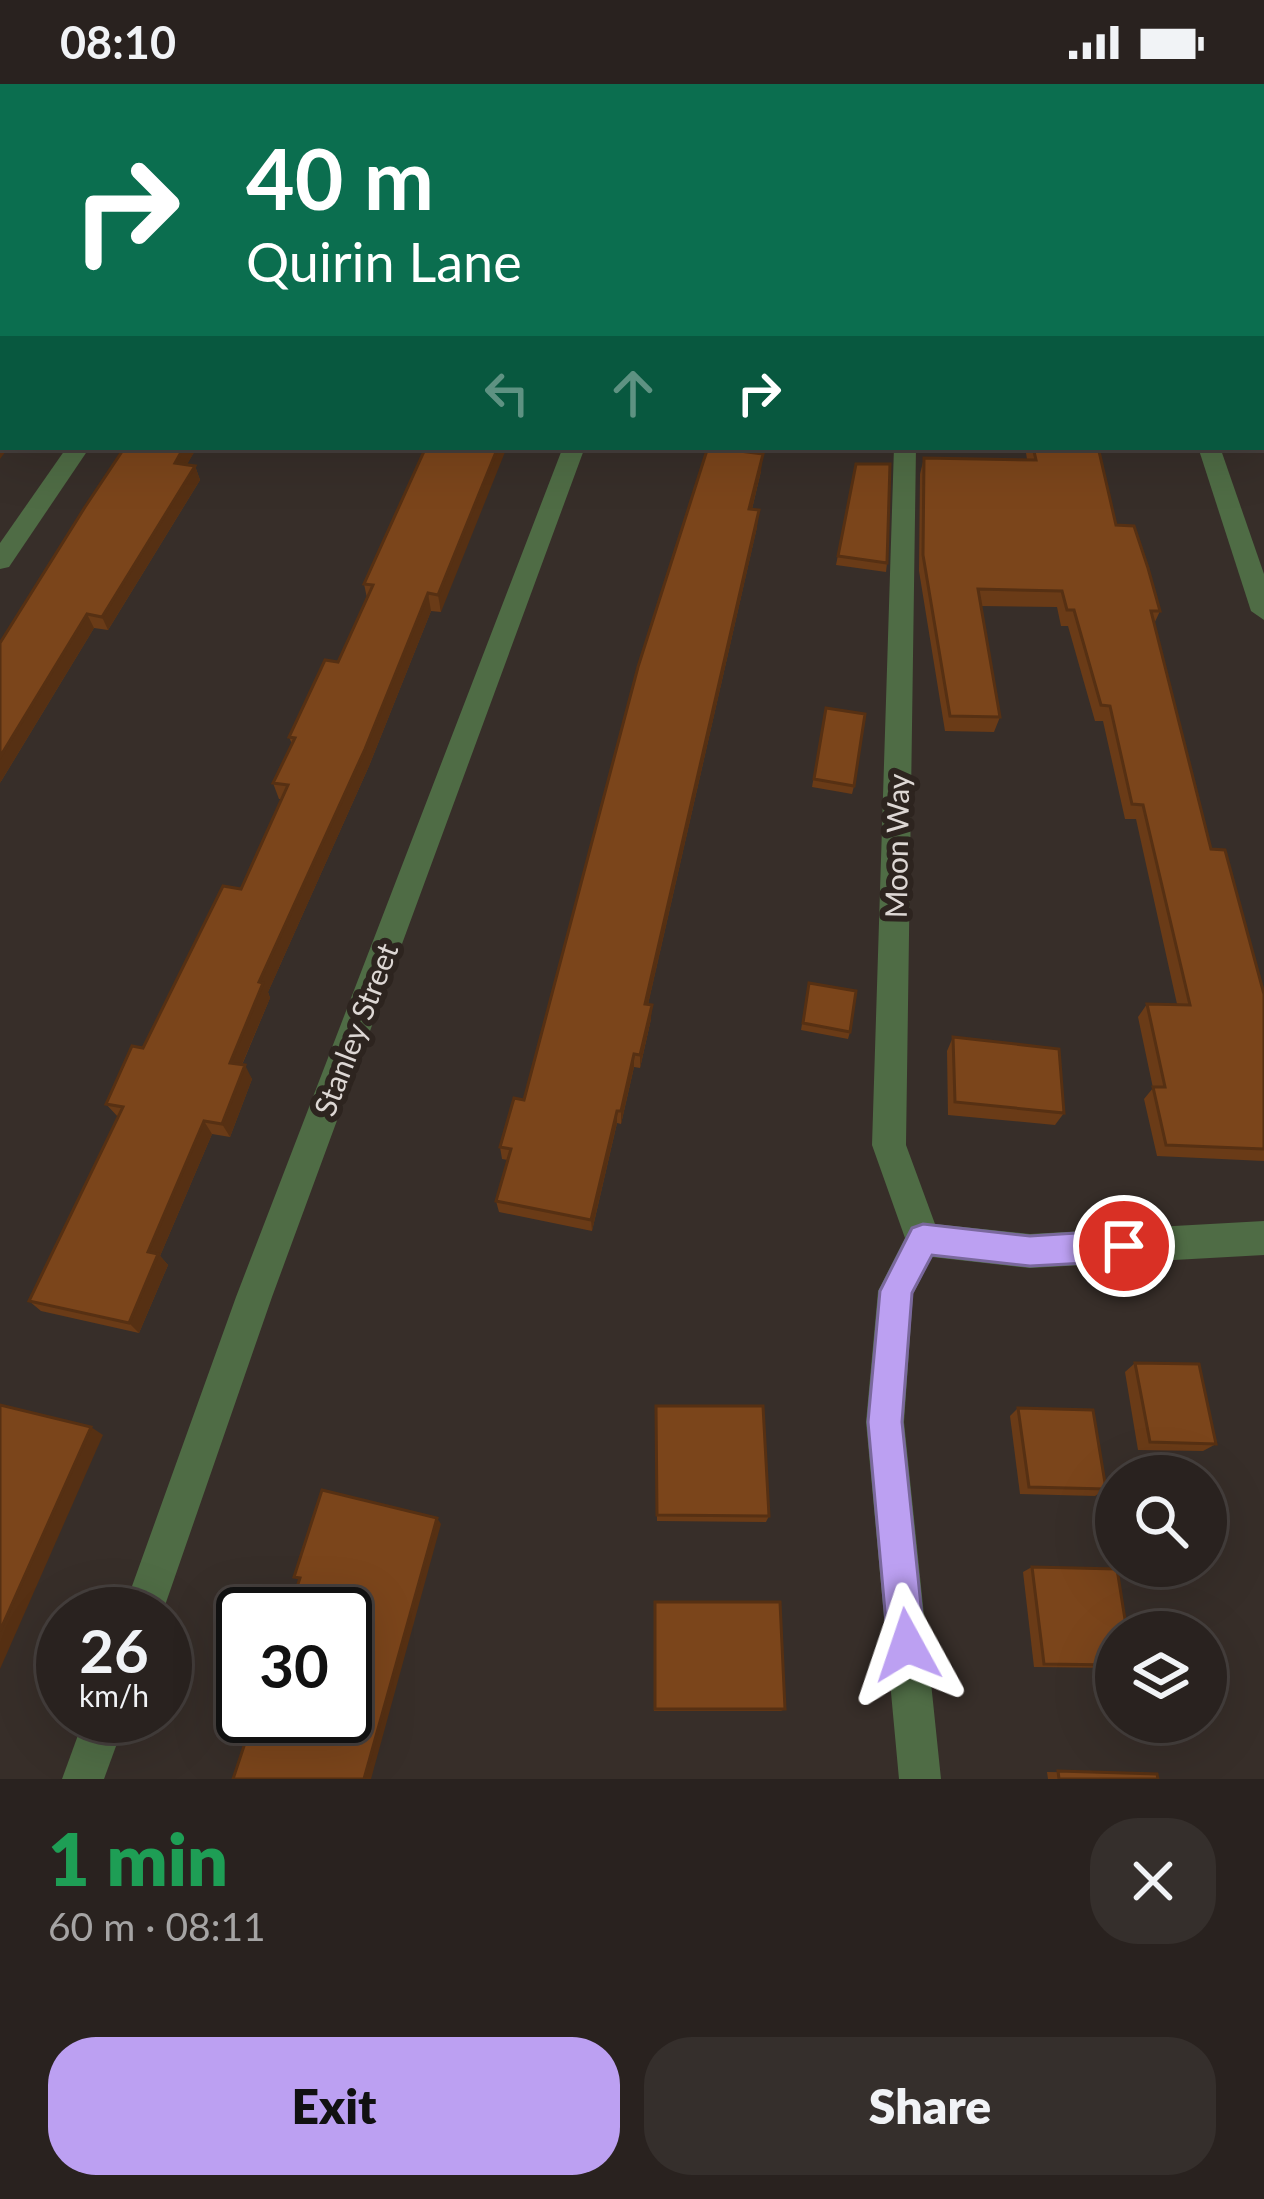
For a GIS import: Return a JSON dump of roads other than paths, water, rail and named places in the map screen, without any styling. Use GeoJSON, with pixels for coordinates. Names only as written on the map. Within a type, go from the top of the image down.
{"type":"FeatureCollection","features":[{"type":"Feature","properties":{"kind":"street"},"geometry":{"type":"LineString","coordinates":[[0,561],[77,450]]}},
{"type":"Feature","properties":{"kind":"street","name":"Stanley Street"},"geometry":{"type":"LineString","coordinates":[[152,1587],[254,1297],[573,450]]}},
{"type":"Feature","properties":{"kind":"street","name":"Moon Way"},"geometry":{"type":"LineString","coordinates":[[905,450],[889,1145],[923,1239]]}},
{"type":"Feature","properties":{"kind":"street"},"geometry":{"type":"LineString","coordinates":[[1210,450],[1264,611]]}},
{"type":"Feature","properties":{"kind":"street"},"geometry":{"type":"LineString","coordinates":[[920,1779],[885,1422],[896,1291],[923,1239],[1030,1251],[1264,1238]]}},
{"type":"Feature","properties":{"kind":"street"},"geometry":{"type":"LineString","coordinates":[[83,1779],[96,1743]]}}]}
